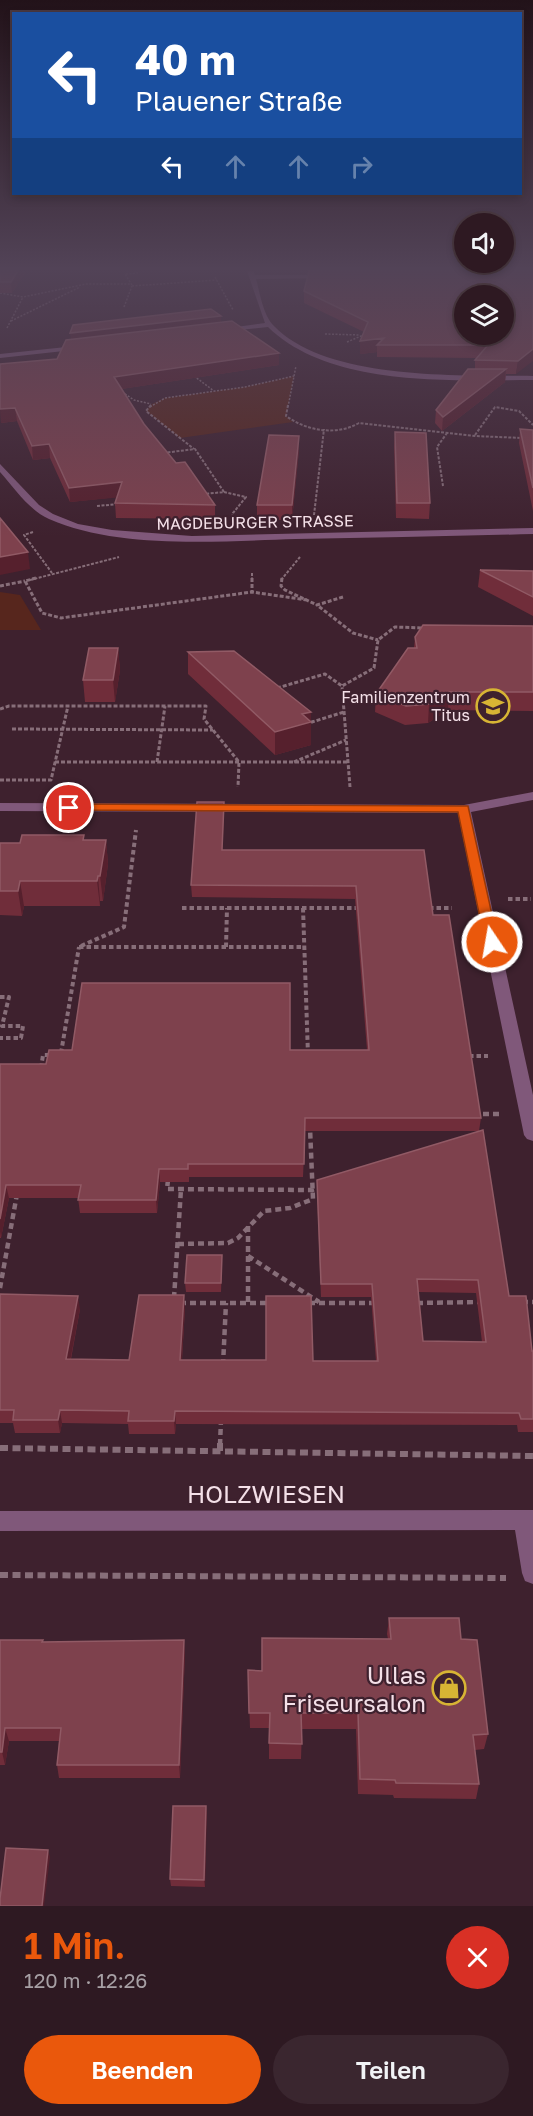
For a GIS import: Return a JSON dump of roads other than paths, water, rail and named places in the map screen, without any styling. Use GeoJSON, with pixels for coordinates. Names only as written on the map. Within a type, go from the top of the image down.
{"type":"FeatureCollection","features":[{"type":"Feature","properties":{"kind":"street"},"geometry":{"type":"LineString","coordinates":[[332,360],[405,374],[533,378]]}},
{"type":"Feature","properties":{"kind":"street","name":"MAGDEBURGER STRASSE"},"geometry":{"type":"LineString","coordinates":[[0,467],[36,507],[60,520],[112,533],[153,538],[230,539],[533,531]]}},
{"type":"Feature","properties":{"kind":"street"},"geometry":{"type":"LineString","coordinates":[[0,807],[464,809],[533,796]]}},
{"type":"Feature","properties":{"kind":"street"},"geometry":{"type":"LineString","coordinates":[[464,809],[533,1135]]}},
{"type":"Feature","properties":{"kind":"street"},"geometry":{"type":"LineString","coordinates":[[522,1576],[529,1520]]}},
{"type":"Feature","properties":{"kind":"street","name":"HOLZWIESEN"},"geometry":{"type":"LineString","coordinates":[[0,1521],[529,1520]]}},
{"type":"Feature","properties":{"kind":"place","name":"Familienzentrum Titus"},"geometry":{"type":"Point","coordinates":[493,706]}},
{"type":"Feature","properties":{"kind":"place","name":"Ullas Friseursalon"},"geometry":{"type":"Point","coordinates":[449,1688]}}]}
